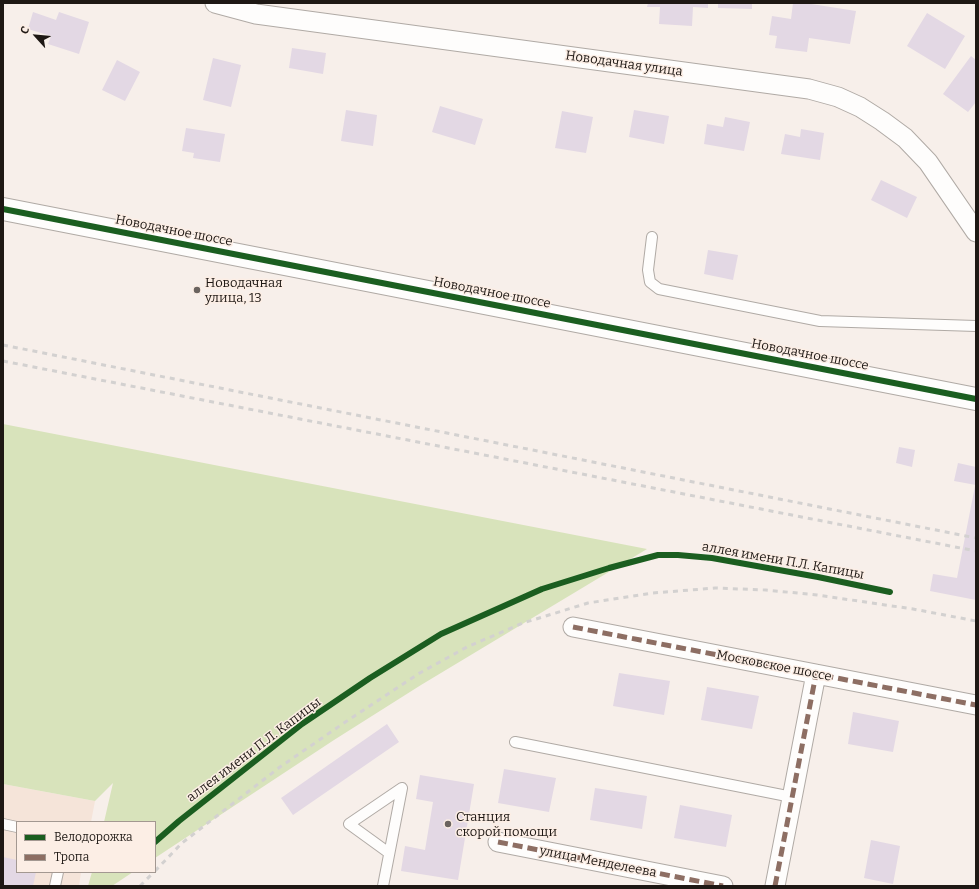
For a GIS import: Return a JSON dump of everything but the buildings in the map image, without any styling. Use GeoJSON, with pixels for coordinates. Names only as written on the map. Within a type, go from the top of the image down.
{"type":"FeatureCollection","features":[{"type":"Feature","properties":{"kind":"street","name":"Новодачная улица"},"geometry":{"type":"LineString","coordinates":[[215,3],[809,89],[838,97],[860,107],[905,138],[928,162],[976,232]]}},
{"type":"Feature","properties":{"kind":"street","name":"Новодачное шоссе"},"geometry":{"type":"LineString","coordinates":[[3,209],[976,399]]}},
{"type":"Feature","properties":{"kind":"street","name":"Московское шоссе"},"geometry":{"type":"LineString","coordinates":[[573,627],[976,705]]}},
{"type":"Feature","properties":{"kind":"street"},"geometry":{"type":"LineString","coordinates":[[775,886],[816,674]]}},
{"type":"Feature","properties":{"kind":"street","name":"улица Менделеева"},"geometry":{"type":"LineString","coordinates":[[498,842],[723,886]]}},
{"type":"Feature","properties":{"kind":"lane"},"geometry":{"type":"LineString","coordinates":[[652,237],[648,270],[650,282],[659,289],[820,321],[976,326]]}},
{"type":"Feature","properties":{"kind":"lane"},"geometry":{"type":"LineString","coordinates":[[515,742],[792,797]]}},
{"type":"Feature","properties":{"kind":"lane"},"geometry":{"type":"LineString","coordinates":[[383,886],[402,788],[350,824],[389,853]]}},
{"type":"Feature","properties":{"kind":"lane"},"geometry":{"type":"LineString","coordinates":[[3,824],[16,827]]}},
{"type":"Feature","properties":{"kind":"lane"},"geometry":{"type":"LineString","coordinates":[[55,886],[58,873]]}},
{"type":"Feature","properties":{"kind":"shaded area"},"geometry":{"type":"Polygon","coordinates":[[[3,784],[95,801],[91,821],[16,821],[16,873],[81,873],[79,886],[3,886],[3,784]]]}},
{"type":"Feature","properties":{"kind":"green space"},"geometry":{"type":"Polygon","coordinates":[[[3,424],[647,549],[421,685],[334,740],[156,857],[156,821],[104,821],[113,783],[95,801],[3,784],[3,424]]]}},
{"type":"Feature","properties":{"kind":"green space"},"geometry":{"type":"Polygon","coordinates":[[[92,873],[132,873],[112,886],[88,886],[92,873]]]}},
{"type":"Feature","properties":{"kind":"railway"},"geometry":{"type":"LineString","coordinates":[[3,345],[976,538]]}},
{"type":"Feature","properties":{"kind":"railway"},"geometry":{"type":"LineString","coordinates":[[3,361],[976,551]]}},
{"type":"Feature","properties":{"kind":"railway"},"geometry":{"type":"LineString","coordinates":[[156,870],[182,843],[280,767],[418,674],[467,647],[523,623],[588,603],[653,593],[715,588],[766,590],[817,595],[913,609],[976,621]]}},
{"type":"Feature","properties":{"kind":"railway"},"geometry":{"type":"LineString","coordinates":[[140,886],[153,873]]}},
{"type":"Feature","properties":{"kind":"marked path"},"geometry":{"type":"LineString","coordinates":[[573,627],[976,705]]}},
{"type":"Feature","properties":{"kind":"marked path"},"geometry":{"type":"LineString","coordinates":[[775,886],[816,674]]}},
{"type":"Feature","properties":{"kind":"marked path"},"geometry":{"type":"LineString","coordinates":[[498,842],[723,886]]}},
{"type":"Feature","properties":{"kind":"cycle path"},"geometry":{"type":"LineString","coordinates":[[3,209],[976,399]]}},
{"type":"Feature","properties":{"kind":"cycle path","name":"аллея имени П.Л. Капицы"},"geometry":{"type":"LineString","coordinates":[[156,841],[179,821],[302,724],[370,678],[441,634],[542,589],[609,568],[658,555],[678,555],[712,558],[818,577],[890,592]]}},
{"type":"Feature","properties":{"kind":"place","name":"Новодачная улица, 13"},"geometry":{"type":"Point","coordinates":[197,290]}},
{"type":"Feature","properties":{"kind":"place","name":"Станция скорой помощи"},"geometry":{"type":"Point","coordinates":[448,824]}}]}
